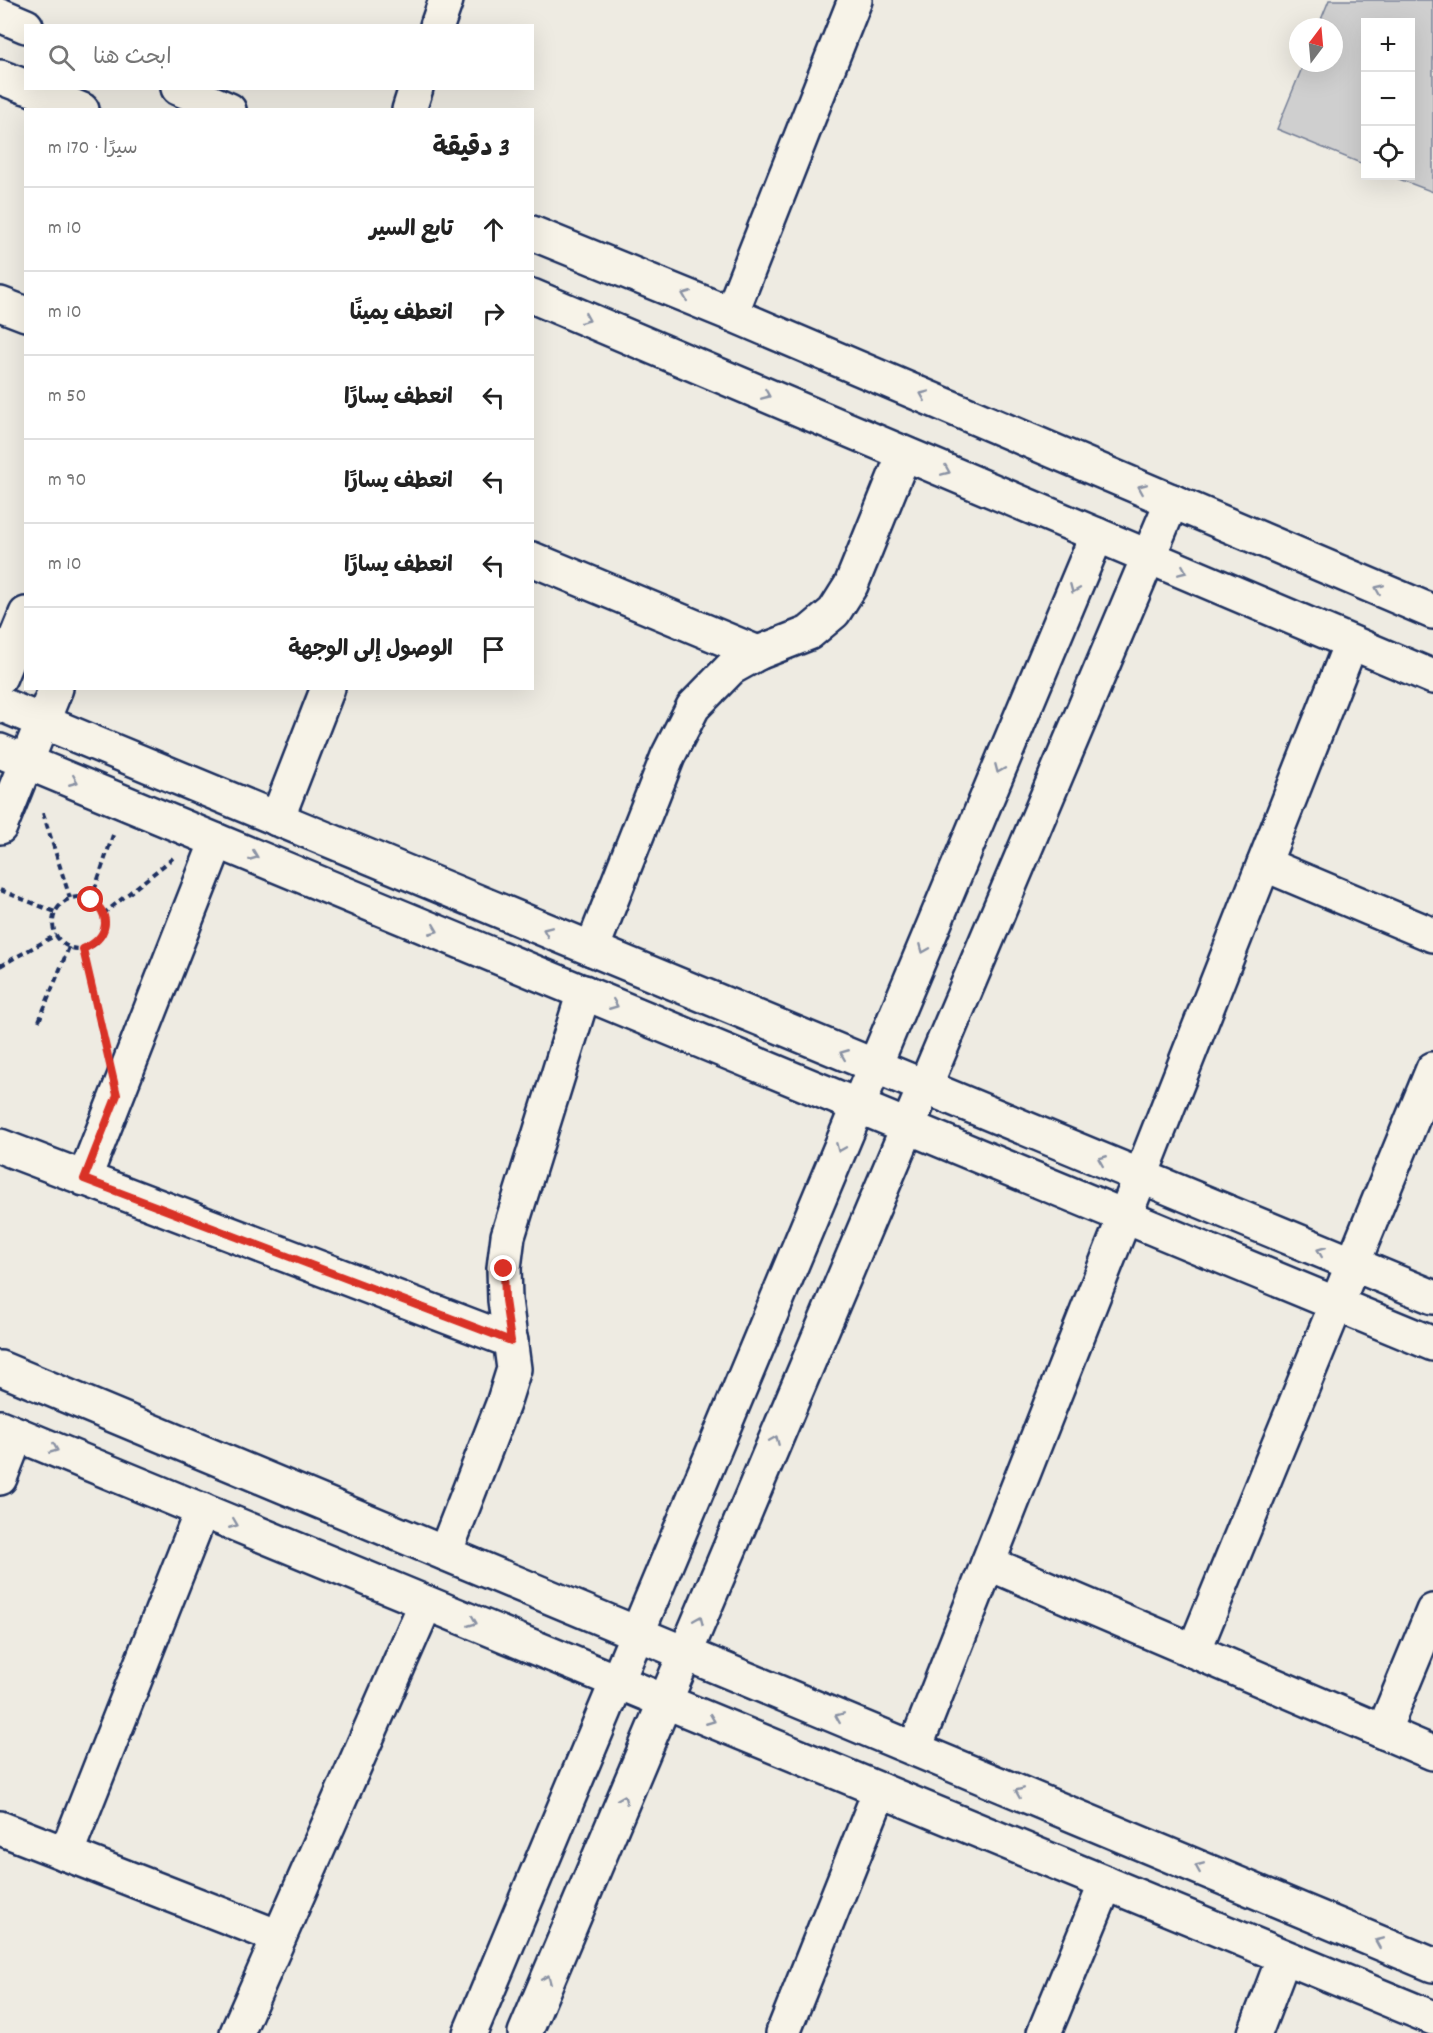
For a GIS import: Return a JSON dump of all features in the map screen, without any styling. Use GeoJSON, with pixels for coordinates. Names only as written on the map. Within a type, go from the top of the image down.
{"type":"FeatureCollection","features":[{"type":"Feature","properties":{"kind":"street"},"geometry":{"type":"LineString","coordinates":[[438,24],[446,0]]}},
{"type":"Feature","properties":{"kind":"street"},"geometry":{"type":"LineString","coordinates":[[731,314],[855,0]]}},
{"type":"Feature","properties":{"kind":"street"},"geometry":{"type":"LineString","coordinates":[[0,15],[24,25]]}},
{"type":"Feature","properties":{"kind":"street"},"geometry":{"type":"LineString","coordinates":[[0,77],[24,86]]}},
{"type":"Feature","properties":{"kind":"street"},"geometry":{"type":"LineString","coordinates":[[35,90],[77,108]]}},
{"type":"Feature","properties":{"kind":"street"},"geometry":{"type":"LineString","coordinates":[[183,90],[224,108]]}},
{"type":"Feature","properties":{"kind":"street"},"geometry":{"type":"LineString","coordinates":[[410,108],[415,90]]}},
{"type":"Feature","properties":{"kind":"street"},"geometry":{"type":"LineString","coordinates":[[534,234],[731,314],[1433,612]]}},
{"type":"Feature","properties":{"kind":"street"},"geometry":{"type":"LineString","coordinates":[[534,297],[1433,677]]}},
{"type":"Feature","properties":{"kind":"street"},"geometry":{"type":"LineString","coordinates":[[0,304],[24,313]]}},
{"type":"Feature","properties":{"kind":"street"},"geometry":{"type":"LineString","coordinates":[[592,950],[668,756],[693,707],[731,668],[758,653],[809,633],[834,612],[851,585],[904,454]]}},
{"type":"Feature","properties":{"kind":"street"},"geometry":{"type":"LineString","coordinates":[[525,2033],[1172,501]]}},
{"type":"Feature","properties":{"kind":"street"},"geometry":{"type":"LineString","coordinates":[[470,2033],[1097,535]]}},
{"type":"Feature","properties":{"kind":"street"},"geometry":{"type":"LineString","coordinates":[[534,560],[758,653]]}},
{"type":"Feature","properties":{"kind":"street"},"geometry":{"type":"LineString","coordinates":[[0,677],[24,619]]}},
{"type":"Feature","properties":{"kind":"street"},"geometry":{"type":"LineString","coordinates":[[915,1748],[1351,643]]}},
{"type":"Feature","properties":{"kind":"street"},"geometry":{"type":"LineString","coordinates":[[0,827],[13,756],[43,722],[55,690]]}},
{"type":"Feature","properties":{"kind":"street"},"geometry":{"type":"LineString","coordinates":[[277,819],[327,690]]}},
{"type":"Feature","properties":{"kind":"street"},"geometry":{"type":"LineString","coordinates":[[0,704],[1433,1297]]}},
{"type":"Feature","properties":{"kind":"street"},"geometry":{"type":"LineString","coordinates":[[13,756],[1433,1344]]}},
{"type":"Feature","properties":{"kind":"street"},"geometry":{"type":"LineString","coordinates":[[84,1179],[210,838]]}},
{"type":"Feature","properties":{"kind":"street"},"geometry":{"type":"LineString","coordinates":[[1264,864],[1433,934]]}},
{"type":"Feature","properties":{"kind":"street"},"geometry":{"type":"LineString","coordinates":[[445,1553],[503,1404],[514,1369],[505,1300],[504,1269],[508,1236],[584,992]]}},
{"type":"Feature","properties":{"kind":"street"},"geometry":{"type":"LineString","coordinates":[[1194,1651],[1433,1069]]}},
{"type":"Feature","properties":{"kind":"street"},"geometry":{"type":"LineString","coordinates":[[0,1146],[511,1341]]}},
{"type":"Feature","properties":{"kind":"street"},"geometry":{"type":"LineString","coordinates":[[0,1368],[1433,1965]]}},
{"type":"Feature","properties":{"kind":"street"},"geometry":{"type":"LineString","coordinates":[[0,1478],[8,1430],[1433,2018]]}},
{"type":"Feature","properties":{"kind":"street"},"geometry":{"type":"LineString","coordinates":[[66,1854],[202,1510]]}},
{"type":"Feature","properties":{"kind":"street"},"geometry":{"type":"LineString","coordinates":[[988,1563],[1433,1753]]}},
{"type":"Feature","properties":{"kind":"street"},"geometry":{"type":"LineString","coordinates":[[237,2033],[426,1603]]}},
{"type":"Feature","properties":{"kind":"street"},"geometry":{"type":"LineString","coordinates":[[1383,1732],[1433,1611]]}},
{"type":"Feature","properties":{"kind":"street"},"geometry":{"type":"LineString","coordinates":[[783,2033],[880,1790]]}},
{"type":"Feature","properties":{"kind":"street"},"geometry":{"type":"LineString","coordinates":[[0,1828],[279,1937]]}},
{"type":"Feature","properties":{"kind":"street"},"geometry":{"type":"LineString","coordinates":[[1044,2033],[1106,1883]]}},
{"type":"Feature","properties":{"kind":"street"},"geometry":{"type":"LineString","coordinates":[[1255,2033],[1284,1957]]}},
{"type":"Feature","properties":{"kind":"path"},"geometry":{"type":"LineString","coordinates":[[13,756],[70,898]]}},
{"type":"Feature","properties":{"kind":"path"},"geometry":{"type":"LineString","coordinates":[[91,900],[124,802]]}},
{"type":"Feature","properties":{"kind":"path"},"geometry":{"type":"LineString","coordinates":[[104,914],[210,838]]}},
{"type":"Feature","properties":{"kind":"path"},"geometry":{"type":"LineString","coordinates":[[0,890],[55,912]]}},
{"type":"Feature","properties":{"kind":"path"},"geometry":{"type":"LineString","coordinates":[[81,897],[91,900],[99,905],[104,914],[105,925],[102,936],[94,944],[83,949],[69,947],[56,935],[53,923],[55,912],[62,903],[70,898],[81,897]]}},
{"type":"Feature","properties":{"kind":"path"},"geometry":{"type":"LineString","coordinates":[[0,966],[56,935]]}},
{"type":"Feature","properties":{"kind":"path"},"geometry":{"type":"LineString","coordinates":[[39,1022],[69,947]]}},
{"type":"Feature","properties":{"kind":"path"},"geometry":{"type":"LineString","coordinates":[[83,949],[104,1038]]}},
{"type":"Feature","properties":{"kind":"shaded area"},"geometry":{"type":"Polygon","coordinates":[[[1329,0],[1433,0],[1433,192],[1402,180],[1415,180],[1415,18],[1361,18],[1361,163],[1277,129],[1300,72],[1343,72],[1343,18],[1322,18],[1329,0]]]}},
{"type":"Feature","properties":{"kind":"route"},"geometry":{"type":"LineString","coordinates":[[91,900],[99,905],[104,914],[105,925],[102,936],[94,944],[83,949],[117,1095],[84,1179],[511,1341],[505,1300],[504,1269]]}}]}
